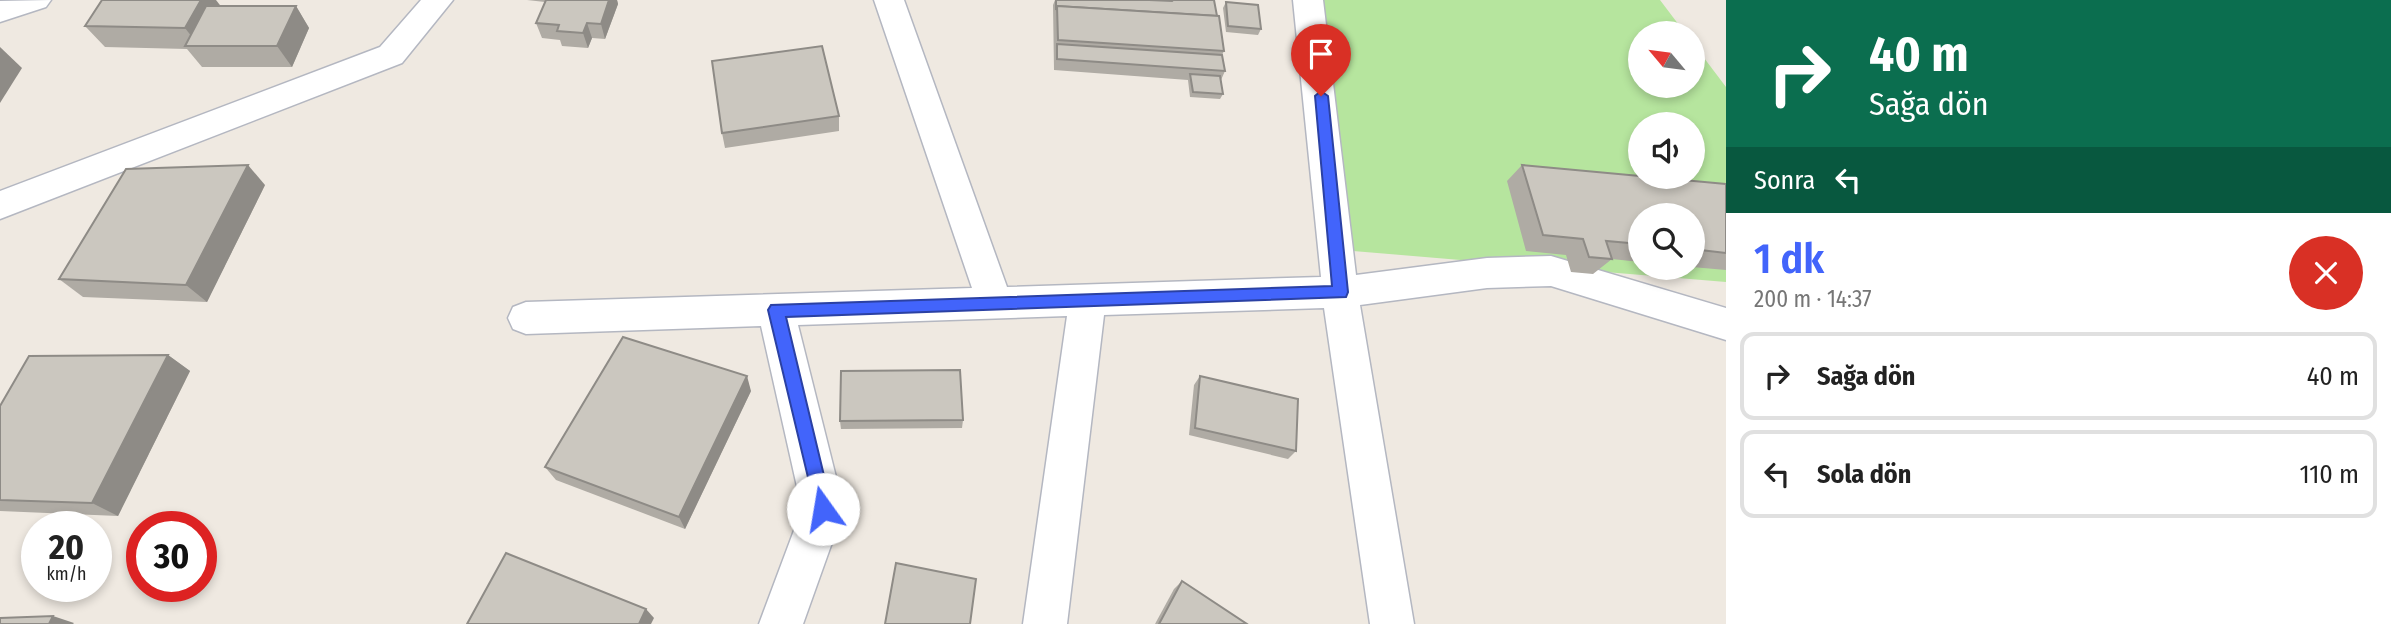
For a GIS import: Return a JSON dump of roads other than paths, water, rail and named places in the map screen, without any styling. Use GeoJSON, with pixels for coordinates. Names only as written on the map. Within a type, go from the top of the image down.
{"type":"FeatureCollection","features":[{"type":"Feature","properties":{"kind":"street"},"geometry":{"type":"LineString","coordinates":[[0,12],[36,0]]}},
{"type":"Feature","properties":{"kind":"street"},"geometry":{"type":"LineString","coordinates":[[0,205],[391,55],[438,0]]}},
{"type":"Feature","properties":{"kind":"street"},"geometry":{"type":"LineString","coordinates":[[889,0],[995,303]]}},
{"type":"Feature","properties":{"kind":"street"},"geometry":{"type":"LineString","coordinates":[[1308,0],[1321,96],[1340,292],[1392,624]]}},
{"type":"Feature","properties":{"kind":"street"},"geometry":{"type":"LineString","coordinates":[[526,318],[1340,292],[1487,273],[1551,271],[1726,324]]}},
{"type":"Feature","properties":{"kind":"street"},"geometry":{"type":"LineString","coordinates":[[1045,624],[1087,300]]}},
{"type":"Feature","properties":{"kind":"street"},"geometry":{"type":"LineString","coordinates":[[776,310],[823,509],[781,624]]}}]}
